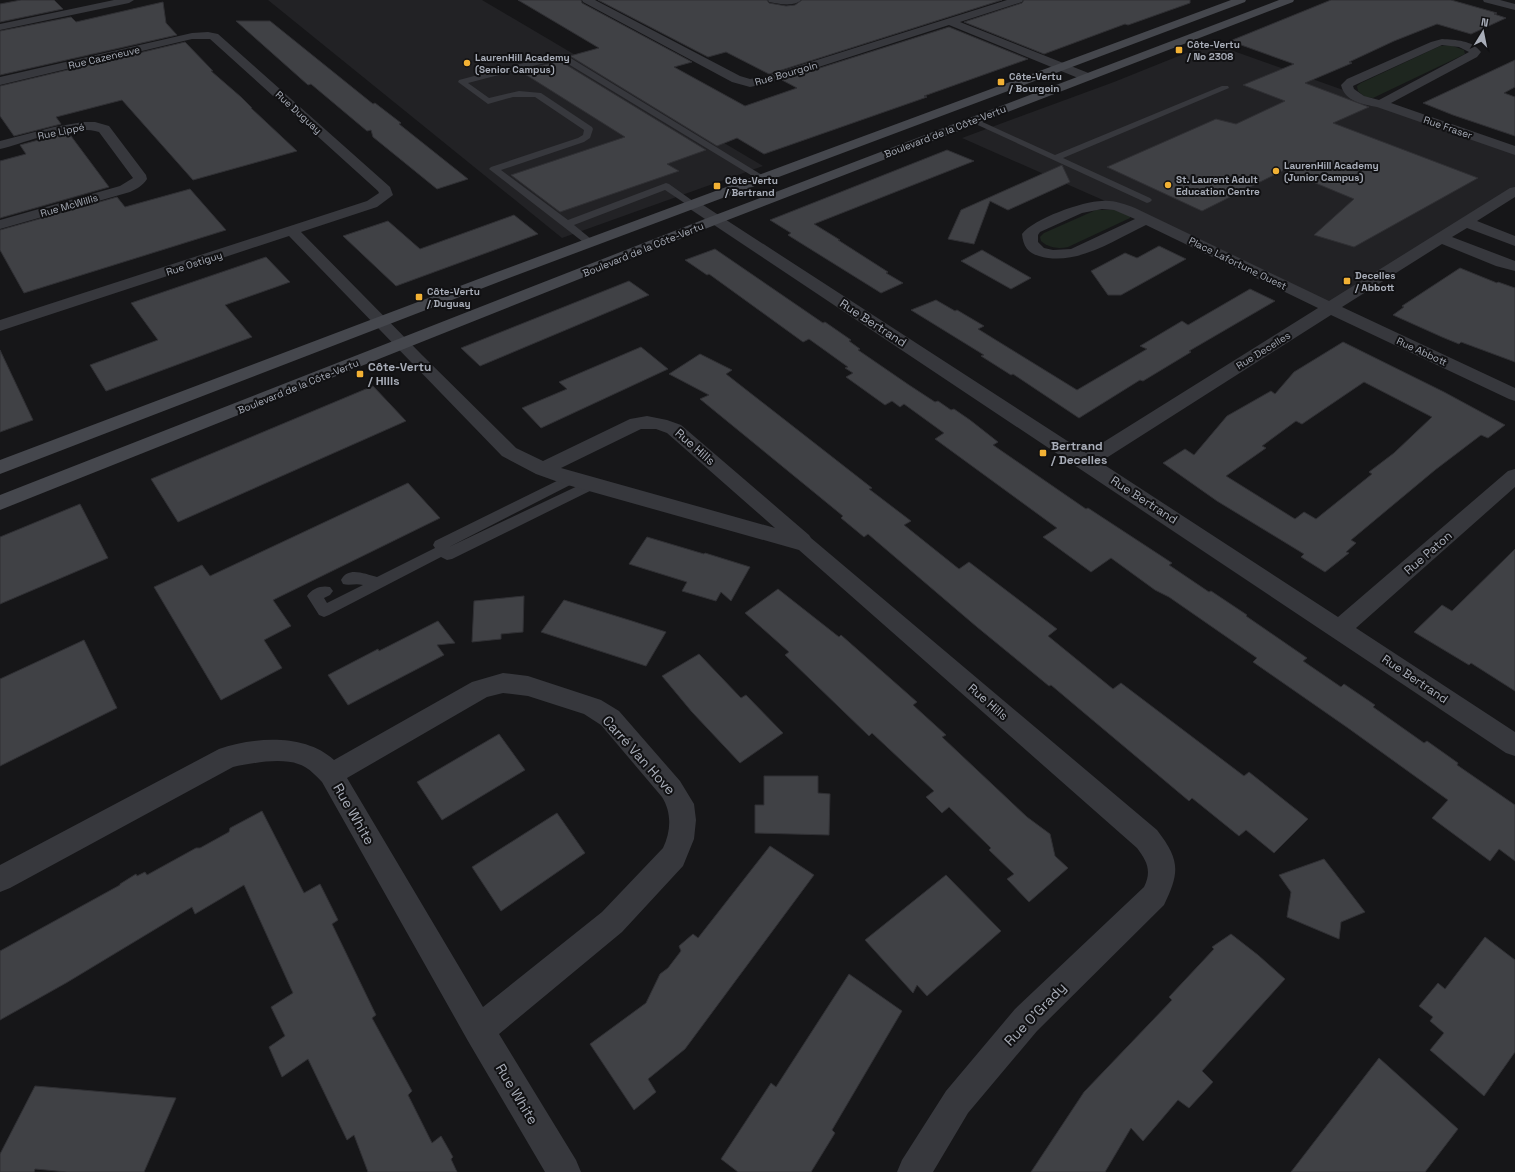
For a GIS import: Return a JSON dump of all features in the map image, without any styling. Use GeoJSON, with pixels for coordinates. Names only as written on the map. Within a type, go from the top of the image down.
{"type":"FeatureCollection","features":[{"type":"Feature","properties":{"kind":"main road","name":"Boulevard de la Côte-Vertu"},"geometry":{"type":"LineString","coordinates":[[0,468],[692,204],[1241,0]]}},
{"type":"Feature","properties":{"kind":"main road","name":"Boulevard de la Côte-Vertu"},"geometry":{"type":"LineString","coordinates":[[0,503],[715,220],[1289,0]]}},
{"type":"Feature","properties":{"kind":"street"},"geometry":{"type":"LineString","coordinates":[[0,27],[129,0]]}},
{"type":"Feature","properties":{"kind":"street","name":"Rue Bourgoin"},"geometry":{"type":"LineString","coordinates":[[587,0],[729,76],[742,82],[750,83],[766,80],[1018,0]]}},
{"type":"Feature","properties":{"kind":"street"},"geometry":{"type":"LineString","coordinates":[[777,1],[796,0]]}},
{"type":"Feature","properties":{"kind":"street"},"geometry":{"type":"LineString","coordinates":[[1488,0],[1515,8]]}},
{"type":"Feature","properties":{"kind":"street"},"geometry":{"type":"LineString","coordinates":[[950,22],[1087,77]]}},
{"type":"Feature","properties":{"kind":"street","name":"Rue Cazeneuve"},"geometry":{"type":"LineString","coordinates":[[0,80],[192,36],[208,35]]}},
{"type":"Feature","properties":{"kind":"street","name":"Rue Duguay"},"geometry":{"type":"LineString","coordinates":[[208,35],[214,36],[226,46],[385,190],[386,195]]}},
{"type":"Feature","properties":{"kind":"street","name":"Rue Fraser"},"geometry":{"type":"LineString","coordinates":[[1381,104],[1473,55],[1475,52],[1473,49],[1451,43],[1435,44],[1347,84],[1350,93],[1356,96],[1515,151]]}},
{"type":"Feature","properties":{"kind":"street","name":"Rue Lippé"},"geometry":{"type":"LineString","coordinates":[[0,145],[78,126],[99,126],[104,129],[140,175],[137,182]]}},
{"type":"Feature","properties":{"kind":"street","name":"Rue McWillis"},"geometry":{"type":"LineString","coordinates":[[0,225],[125,189],[137,182]]}},
{"type":"Feature","properties":{"kind":"street","name":"Rue Decelles"},"geometry":{"type":"LineString","coordinates":[[1086,462],[1515,191]]}},
{"type":"Feature","properties":{"kind":"street","name":"Rue Ostiguy"},"geometry":{"type":"LineString","coordinates":[[0,326],[372,204],[386,195]]}},
{"type":"Feature","properties":{"kind":"street","name":"Rue Bertrand"},"geometry":{"type":"LineString","coordinates":[[692,204],[1515,745]]}},
{"type":"Feature","properties":{"kind":"street","name":"Place Lafortune Ouest"},"geometry":{"type":"LineString","coordinates":[[1146,219],[1075,253],[1065,255],[1052,255],[1040,252],[1033,247],[1029,240],[1030,234],[1036,230],[1087,206],[1117,206],[1133,211],[1146,219],[1330,308]]}},
{"type":"Feature","properties":{"kind":"street"},"geometry":{"type":"LineString","coordinates":[[1465,222],[1515,241]]}},
{"type":"Feature","properties":{"kind":"street"},"geometry":{"type":"LineString","coordinates":[[292,231],[380,322]]}},
{"type":"Feature","properties":{"kind":"street"},"geometry":{"type":"LineString","coordinates":[[1440,238],[1502,263],[1515,266]]}},
{"type":"Feature","properties":{"kind":"street","name":"Rue Abbott"},"geometry":{"type":"LineString","coordinates":[[1330,308],[1515,395]]}},
{"type":"Feature","properties":{"kind":"street","name":"Rue Hills"},"geometry":{"type":"LineString","coordinates":[[380,322],[509,452],[543,469],[581,482],[806,544]]}},
{"type":"Feature","properties":{"kind":"street","name":"Rue Hills"},"geometry":{"type":"LineString","coordinates":[[543,469],[637,423],[654,422],[665,424],[674,429],[1146,839],[1158,852],[1163,866]]}},
{"type":"Feature","properties":{"kind":"street","name":"Rue Paton"},"geometry":{"type":"LineString","coordinates":[[1340,629],[1515,476]]}},
{"type":"Feature","properties":{"kind":"street","name":"Carré Van Hove"},"geometry":{"type":"LineString","coordinates":[[331,774],[480,689],[503,683],[528,686],[592,706],[610,718],[671,789],[681,804],[684,820],[681,839],[673,858],[612,922],[479,1030]]}},
{"type":"Feature","properties":{"kind":"street","name":"Rue White"},"geometry":{"type":"LineString","coordinates":[[0,879],[228,757],[260,750],[288,751],[313,758],[331,774],[479,1030],[564,1172]]}},
{"type":"Feature","properties":{"kind":"street","name":"Rue O'Grady"},"geometry":{"type":"LineString","coordinates":[[914,1172],[957,1102],[1026,1020],[1154,896],[1161,883],[1163,866]]}},
{"type":"Feature","properties":{"kind":"lane"},"geometry":{"type":"LineString","coordinates":[[591,243],[494,169],[581,140],[586,136],[589,129],[538,95],[515,94],[488,101],[462,82],[561,56],[762,178]]}},
{"type":"Feature","properties":{"kind":"lane"},"geometry":{"type":"LineString","coordinates":[[1055,158],[1225,88]]}},
{"type":"Feature","properties":{"kind":"lane"},"geometry":{"type":"LineString","coordinates":[[973,121],[1147,200]]}},
{"type":"Feature","properties":{"kind":"lane"},"geometry":{"type":"LineString","coordinates":[[567,224],[666,186],[692,204]]}},
{"type":"Feature","properties":{"kind":"lane"},"geometry":{"type":"LineString","coordinates":[[500,522],[581,482]]}},
{"type":"Feature","properties":{"kind":"lane"},"geometry":{"type":"LineString","coordinates":[[325,591],[315,596],[324,611],[581,482]]}},
{"type":"Feature","properties":{"kind":"lane"},"geometry":{"type":"LineString","coordinates":[[348,580],[354,577],[379,583]]}},
{"type":"Feature","properties":{"kind":"shaded area","name":"LaurenHill Academy (Senior Campus)"},"geometry":{"type":"Polygon","coordinates":[[[268,0],[482,0],[763,166],[562,238],[268,0]]]}},
{"type":"Feature","properties":{"kind":"shaded area","name":"LaurenHill Academy (Junior Campus)"},"geometry":{"type":"Polygon","coordinates":[[[1211,43],[1515,151],[1515,191],[1330,308],[1146,219],[962,138],[1114,82],[1211,43]]]}},
{"type":"Feature","properties":{"kind":"shaded area"},"geometry":{"type":"Polygon","coordinates":[[[1450,45],[1464,50],[1465,54],[1373,98],[1365,97],[1358,91],[1357,86],[1361,83],[1440,46],[1450,45]]]}},
{"type":"Feature","properties":{"kind":"shaded area"},"geometry":{"type":"Polygon","coordinates":[[[1096,210],[1115,210],[1130,216],[1130,218],[1068,247],[1054,247],[1041,241],[1040,237],[1044,233],[1096,210]]]}},
{"type":"Feature","properties":{"kind":"building"},"geometry":{"type":"Polygon","coordinates":[[[21,0],[54,0],[63,9],[0,22],[0,4],[21,0]]]}},
{"type":"Feature","properties":{"kind":"building"},"geometry":{"type":"Polygon","coordinates":[[[518,0],[581,0],[582,3],[692,62],[674,67],[745,106],[797,88],[782,80],[949,27],[1028,59],[924,96],[927,97],[764,154],[737,138],[717,146],[570,56],[599,48],[518,0]]]}},
{"type":"Feature","properties":{"kind":"building"},"geometry":{"type":"Polygon","coordinates":[[[598,0],[767,0],[769,3],[786,6],[795,5],[802,0],[1002,0],[769,74],[726,52],[708,57],[598,0]]]}},
{"type":"Feature","properties":{"kind":"building"},"geometry":{"type":"Polygon","coordinates":[[[1024,0],[1190,0],[1190,3],[1128,25],[1125,24],[1044,54],[964,22],[1022,3],[1024,0]]]}},
{"type":"Feature","properties":{"kind":"building"},"geometry":{"type":"Polygon","coordinates":[[[1331,0],[1451,0],[1497,13],[1494,14],[1506,18],[1471,34],[1437,24],[1394,41],[1349,62],[1352,63],[1305,83],[1369,107],[1333,123],[1478,178],[1354,247],[1314,235],[1354,199],[1284,170],[1202,211],[1107,167],[1216,119],[1236,124],[1285,101],[1243,85],[1294,64],[1230,41],[1331,0]]]}},
{"type":"Feature","properties":{"kind":"building"},"geometry":{"type":"Polygon","coordinates":[[[163,2],[166,23],[177,35],[0,75],[0,31],[71,17],[76,22],[163,2]]]}},
{"type":"Feature","properties":{"kind":"building"},"geometry":{"type":"Polygon","coordinates":[[[236,21],[270,21],[373,104],[375,103],[401,123],[399,124],[468,179],[437,189],[373,137],[371,130],[367,131],[311,84],[308,85],[236,21]]]}},
{"type":"Feature","properties":{"kind":"building"},"geometry":{"type":"Polygon","coordinates":[[[185,42],[213,71],[211,71],[241,97],[297,151],[193,180],[122,100],[56,117],[61,124],[14,136],[0,116],[0,86],[185,42]]]}},
{"type":"Feature","properties":{"kind":"building"},"geometry":{"type":"Polygon","coordinates":[[[1515,60],[1515,87],[1504,93],[1515,97],[1515,136],[1423,103],[1515,60]]]}},
{"type":"Feature","properties":{"kind":"building"},"geometry":{"type":"Polygon","coordinates":[[[560,61],[706,150],[667,164],[679,171],[560,212],[511,175],[625,137],[520,71],[560,61]]]}},
{"type":"Feature","properties":{"kind":"building"},"geometry":{"type":"Polygon","coordinates":[[[68,132],[109,187],[0,218],[0,161],[26,154],[20,145],[68,132]]]}},
{"type":"Feature","properties":{"kind":"building"},"geometry":{"type":"Polygon","coordinates":[[[947,150],[974,161],[814,224],[903,283],[881,293],[791,237],[788,235],[791,233],[770,220],[947,150]]]}},
{"type":"Feature","properties":{"kind":"building"},"geometry":{"type":"Polygon","coordinates":[[[1062,165],[1070,182],[1008,210],[990,201],[974,244],[948,239],[961,210],[1062,165]]]}},
{"type":"Feature","properties":{"kind":"building"},"geometry":{"type":"Polygon","coordinates":[[[190,189],[226,230],[24,293],[0,250],[0,230],[117,197],[125,207],[190,189]]]}},
{"type":"Feature","properties":{"kind":"building"},"geometry":{"type":"Polygon","coordinates":[[[514,215],[538,234],[396,286],[343,236],[388,221],[420,249],[514,215]]]}},
{"type":"Feature","properties":{"kind":"building"},"geometry":{"type":"Polygon","coordinates":[[[1159,246],[1186,259],[1121,295],[1108,295],[1091,271],[1125,253],[1137,258],[1159,246]]]}},
{"type":"Feature","properties":{"kind":"building"},"geometry":{"type":"Polygon","coordinates":[[[715,249],[823,323],[825,322],[851,340],[849,341],[860,349],[858,350],[909,385],[935,402],[938,401],[951,410],[954,409],[970,420],[998,442],[993,445],[1086,509],[1088,508],[1172,563],[1169,565],[1247,615],[1246,616],[1307,658],[1303,661],[1341,687],[1344,684],[1375,705],[1373,707],[1424,743],[1427,741],[1458,763],[1457,765],[1515,805],[1515,861],[1499,849],[1490,861],[1432,818],[1448,800],[1253,662],[1257,658],[1169,597],[1155,590],[1111,558],[1091,572],[1043,537],[1057,528],[935,439],[944,433],[904,404],[900,407],[892,401],[885,405],[846,377],[853,373],[845,368],[848,367],[809,339],[803,342],[709,274],[707,275],[685,260],[715,249]]]}},
{"type":"Feature","properties":{"kind":"building"},"geometry":{"type":"Polygon","coordinates":[[[982,250],[1031,278],[1011,289],[961,261],[982,250]]]}},
{"type":"Feature","properties":{"kind":"building"},"geometry":{"type":"Polygon","coordinates":[[[266,257],[290,282],[225,305],[252,337],[106,391],[90,365],[158,340],[131,303],[266,257]]]}},
{"type":"Feature","properties":{"kind":"building"},"geometry":{"type":"Polygon","coordinates":[[[1460,268],[1497,283],[1498,282],[1515,288],[1515,362],[1461,342],[1459,344],[1393,315],[1404,307],[1402,306],[1460,268]]]}},
{"type":"Feature","properties":{"kind":"building"},"geometry":{"type":"Polygon","coordinates":[[[629,281],[649,295],[480,366],[461,348],[629,281]]]}},
{"type":"Feature","properties":{"kind":"building"},"geometry":{"type":"Polygon","coordinates":[[[1250,289],[1275,301],[1189,351],[1191,352],[1143,381],[1140,380],[1079,418],[1013,374],[1011,375],[981,356],[984,355],[911,310],[936,300],[955,311],[957,310],[984,326],[978,329],[1077,390],[1147,349],[1140,346],[1182,321],[1188,325],[1250,289]]]}},
{"type":"Feature","properties":{"kind":"building"},"geometry":{"type":"Polygon","coordinates":[[[1343,342],[1444,392],[1505,425],[1488,438],[1481,435],[1435,470],[1351,540],[1356,543],[1346,552],[1349,553],[1325,572],[1301,557],[1304,554],[1217,501],[1163,463],[1185,449],[1194,455],[1227,416],[1271,391],[1275,394],[1294,372],[1343,342]],[[1364,382],[1302,424],[1296,421],[1262,446],[1266,448],[1226,476],[1295,519],[1304,512],[1316,519],[1372,474],[1369,472],[1394,453],[1432,417],[1364,382]]]}},
{"type":"Feature","properties":{"kind":"building"},"geometry":{"type":"Polygon","coordinates":[[[641,347],[668,369],[541,428],[522,408],[567,389],[559,382],[641,347]]]}},
{"type":"Feature","properties":{"kind":"building"},"geometry":{"type":"Polygon","coordinates":[[[0,350],[33,420],[0,432],[0,350]]]}},
{"type":"Feature","properties":{"kind":"building"},"geometry":{"type":"Polygon","coordinates":[[[700,354],[732,370],[726,374],[872,488],[869,489],[911,521],[904,525],[959,569],[969,562],[1057,629],[1048,636],[1113,689],[1121,683],[1244,776],[1249,772],[1308,819],[1274,853],[1246,830],[1239,836],[1192,798],[1189,801],[1051,685],[1049,686],[977,627],[868,534],[864,537],[841,518],[843,516],[700,399],[709,395],[669,374],[700,354]]]}},
{"type":"Feature","properties":{"kind":"building"},"geometry":{"type":"Polygon","coordinates":[[[373,386],[406,421],[178,522],[151,479],[373,386]]]}},
{"type":"Feature","properties":{"kind":"building"},"geometry":{"type":"Polygon","coordinates":[[[408,483],[440,518],[273,600],[291,626],[264,640],[282,668],[221,700],[154,587],[202,565],[210,576],[408,483]]]}},
{"type":"Feature","properties":{"kind":"building"},"geometry":{"type":"Polygon","coordinates":[[[80,504],[108,558],[0,604],[0,537],[80,504]]]}},
{"type":"Feature","properties":{"kind":"building"},"geometry":{"type":"Polygon","coordinates":[[[647,537],[750,567],[731,601],[721,592],[716,601],[682,591],[687,582],[629,564],[647,537]]]}},
{"type":"Feature","properties":{"kind":"building"},"geometry":{"type":"Polygon","coordinates":[[[1515,549],[1515,691],[1471,663],[1469,665],[1414,632],[1442,605],[1452,611],[1515,549]]]}},
{"type":"Feature","properties":{"kind":"building"},"geometry":{"type":"Polygon","coordinates":[[[778,589],[839,637],[841,635],[917,702],[913,705],[946,735],[942,737],[1027,817],[1050,834],[1055,856],[1068,868],[1029,902],[1007,879],[1014,874],[989,850],[991,848],[949,807],[942,813],[926,797],[934,791],[872,733],[869,736],[785,655],[789,652],[745,613],[778,589]]]}},
{"type":"Feature","properties":{"kind":"building"},"geometry":{"type":"Polygon","coordinates":[[[524,596],[523,632],[501,634],[501,639],[472,642],[474,601],[524,596]]]}},
{"type":"Feature","properties":{"kind":"building"},"geometry":{"type":"Polygon","coordinates":[[[564,600],[666,632],[646,666],[541,632],[564,600]]]}},
{"type":"Feature","properties":{"kind":"building"},"geometry":{"type":"Polygon","coordinates":[[[438,621],[455,643],[437,645],[444,655],[348,705],[328,675],[378,649],[379,651],[438,621]]]}},
{"type":"Feature","properties":{"kind":"building"},"geometry":{"type":"Polygon","coordinates":[[[84,640],[117,708],[0,766],[0,679],[84,640]]]}},
{"type":"Feature","properties":{"kind":"building"},"geometry":{"type":"Polygon","coordinates":[[[699,654],[741,698],[746,695],[783,733],[740,763],[692,712],[662,676],[699,654]]]}},
{"type":"Feature","properties":{"kind":"building"},"geometry":{"type":"Polygon","coordinates":[[[499,734],[525,770],[442,820],[417,782],[499,734]]]}},
{"type":"Feature","properties":{"kind":"building"},"geometry":{"type":"Polygon","coordinates":[[[764,776],[818,776],[818,793],[830,794],[829,835],[755,833],[755,805],[764,805],[764,776]]]}},
{"type":"Feature","properties":{"kind":"building"},"geometry":{"type":"Polygon","coordinates":[[[262,811],[304,893],[320,884],[338,920],[332,924],[376,1015],[372,1018],[412,1091],[408,1095],[432,1143],[441,1136],[453,1157],[451,1159],[457,1172],[368,1172],[354,1135],[347,1140],[308,1059],[282,1077],[269,1047],[285,1036],[271,1007],[293,993],[244,885],[195,914],[192,907],[66,983],[0,1020],[0,951],[120,885],[136,874],[137,876],[145,872],[147,875],[229,832],[230,828],[262,811]]]}},
{"type":"Feature","properties":{"kind":"building"},"geometry":{"type":"Polygon","coordinates":[[[557,813],[585,853],[501,911],[472,867],[557,813]]]}},
{"type":"Feature","properties":{"kind":"building"},"geometry":{"type":"Polygon","coordinates":[[[770,846],[814,875],[685,1049],[648,1079],[656,1092],[634,1110],[590,1044],[646,1003],[660,974],[668,968],[681,951],[679,946],[693,934],[698,938],[770,846]]]}},
{"type":"Feature","properties":{"kind":"building"},"geometry":{"type":"Polygon","coordinates":[[[1324,859],[1365,912],[1341,922],[1339,939],[1287,917],[1291,892],[1279,875],[1324,859]]]}},
{"type":"Feature","properties":{"kind":"building"},"geometry":{"type":"Polygon","coordinates":[[[946,875],[1001,931],[927,996],[917,985],[913,993],[865,940],[946,875]]]}},
{"type":"Feature","properties":{"kind":"building"},"geometry":{"type":"Polygon","coordinates":[[[1231,934],[1285,979],[1202,1071],[1213,1082],[1189,1108],[1178,1100],[1143,1141],[1131,1128],[1105,1172],[1031,1172],[1084,1092],[1172,1000],[1169,997],[1214,949],[1212,947],[1231,934]]]}},
{"type":"Feature","properties":{"kind":"building"},"geometry":{"type":"Polygon","coordinates":[[[1485,937],[1515,960],[1515,1052],[1484,1096],[1430,1050],[1444,1033],[1430,1021],[1433,1017],[1419,1006],[1438,983],[1445,989],[1485,937]]]}},
{"type":"Feature","properties":{"kind":"building"},"geometry":{"type":"Polygon","coordinates":[[[849,974],[902,1011],[832,1130],[835,1133],[811,1172],[738,1172],[721,1159],[771,1083],[776,1087],[849,974]]]}},
{"type":"Feature","properties":{"kind":"building"},"geometry":{"type":"Polygon","coordinates":[[[1379,1058],[1458,1129],[1425,1172],[1291,1172],[1379,1058]]]}},
{"type":"Feature","properties":{"kind":"building"},"geometry":{"type":"Polygon","coordinates":[[[35,1086],[176,1098],[144,1172],[67,1172],[35,1169],[34,1172],[0,1172],[0,1154],[35,1086]]]}},
{"type":"Feature","properties":{"kind":"place","name":"Côte-Vertu / No 2308"},"geometry":{"type":"Point","coordinates":[1179,50]}},
{"type":"Feature","properties":{"kind":"place","name":"LaurenHill Academy (Senior Campus)"},"geometry":{"type":"Point","coordinates":[467,63]}},
{"type":"Feature","properties":{"kind":"place","name":"Côte-Vertu / Bourgoin"},"geometry":{"type":"Point","coordinates":[1001,82]}},
{"type":"Feature","properties":{"kind":"place","name":"LaurenHill Academy (Junior Campus)"},"geometry":{"type":"Point","coordinates":[1276,171]}},
{"type":"Feature","properties":{"kind":"place","name":"St. Laurent Adult Education Centre"},"geometry":{"type":"Point","coordinates":[1168,185]}},
{"type":"Feature","properties":{"kind":"place","name":"Côte-Vertu / Bertrand"},"geometry":{"type":"Point","coordinates":[717,186]}},
{"type":"Feature","properties":{"kind":"place","name":"Decelles / Abbott"},"geometry":{"type":"Point","coordinates":[1347,281]}},
{"type":"Feature","properties":{"kind":"place","name":"Côte-Vertu / Duguay"},"geometry":{"type":"Point","coordinates":[419,297]}},
{"type":"Feature","properties":{"kind":"place","name":"Côte-Vertu / Hills"},"geometry":{"type":"Point","coordinates":[360,374]}},
{"type":"Feature","properties":{"kind":"place","name":"Bertrand / Decelles"},"geometry":{"type":"Point","coordinates":[1043,453]}}]}
